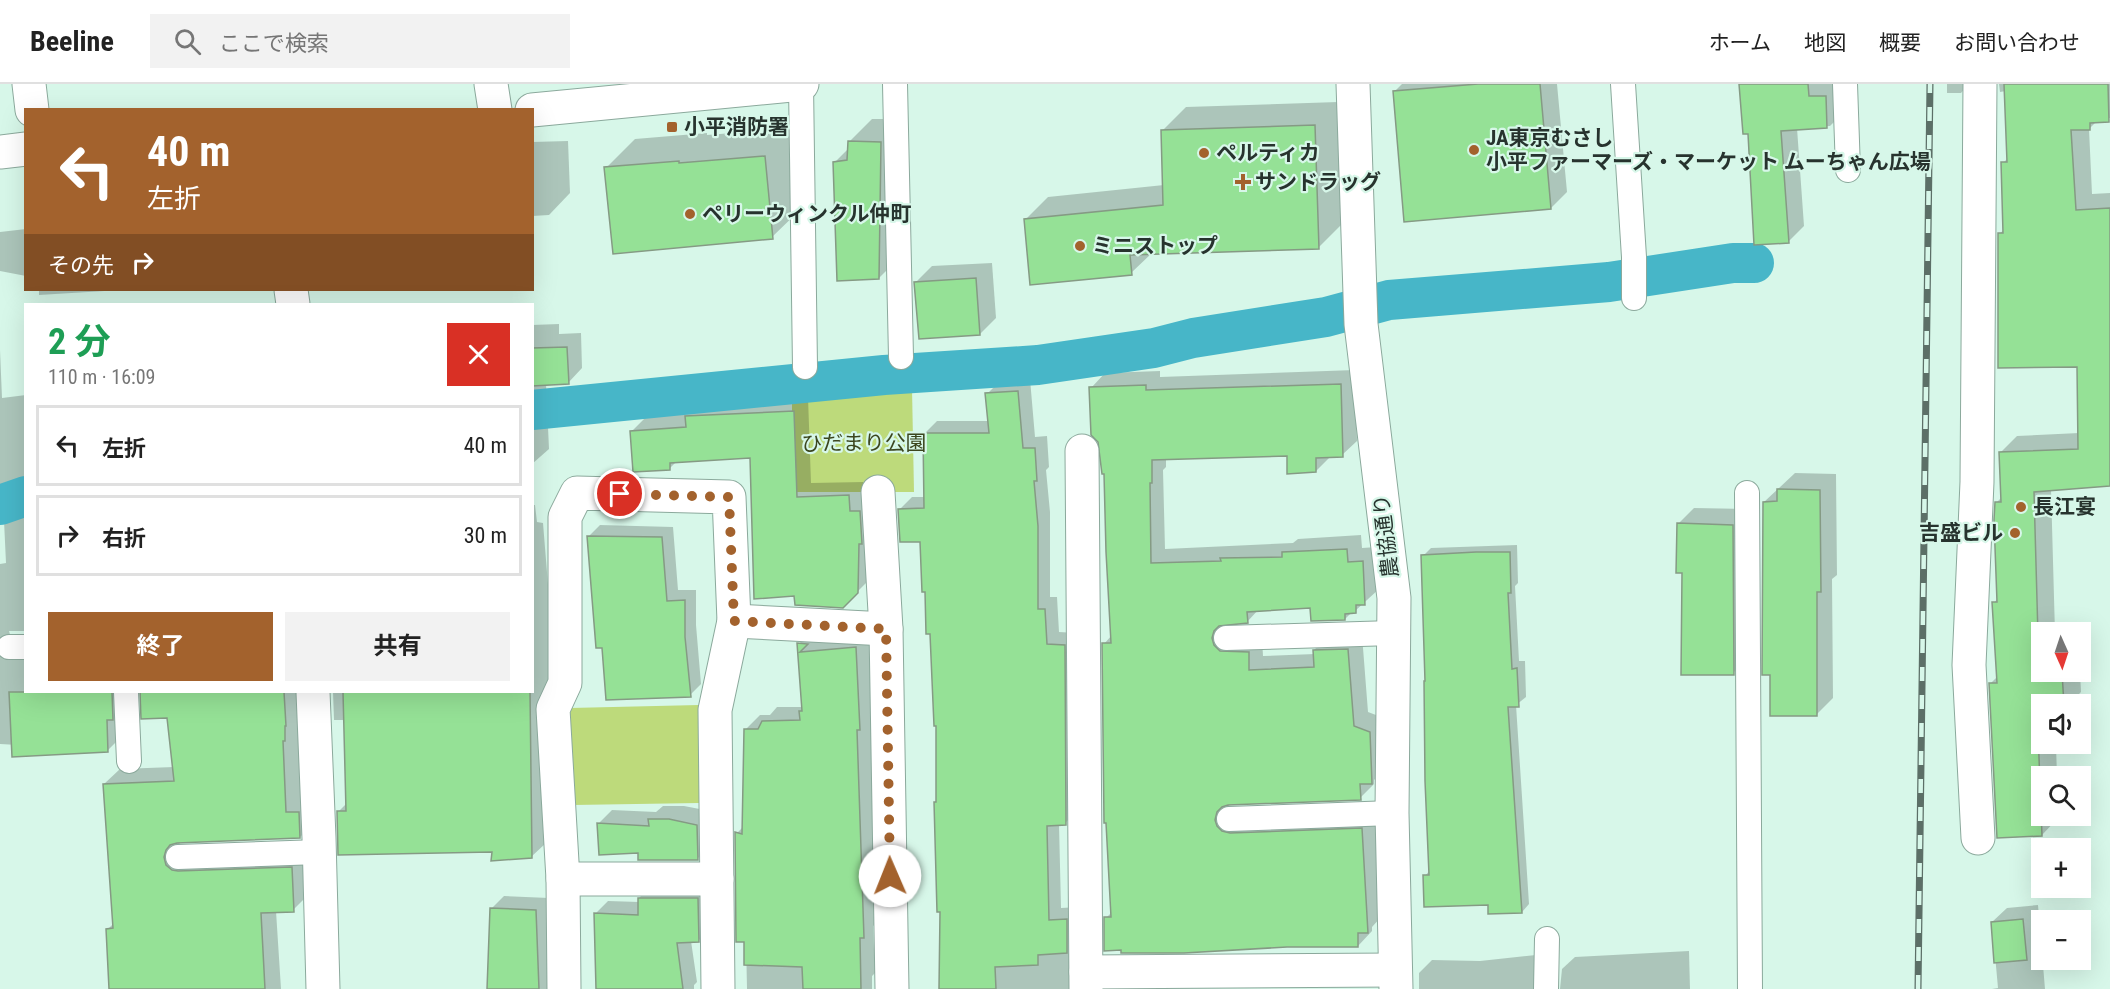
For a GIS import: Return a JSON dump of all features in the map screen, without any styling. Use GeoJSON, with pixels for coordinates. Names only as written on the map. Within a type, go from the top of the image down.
{"type":"FeatureCollection","features":[{"type":"Feature","properties":{"kind":"street"},"geometry":{"type":"LineString","coordinates":[[29,84],[32,108]]}},
{"type":"Feature","properties":{"kind":"street"},"geometry":{"type":"LineString","coordinates":[[491,84],[495,108]]}},
{"type":"Feature","properties":{"kind":"street"},"geometry":{"type":"LineString","coordinates":[[534,110],[797,84]]}},
{"type":"Feature","properties":{"kind":"street","name":"農協通り"},"geometry":{"type":"LineString","coordinates":[[1353,84],[1361,324],[1394,598],[1392,813],[1395,980]]}},
{"type":"Feature","properties":{"kind":"street"},"geometry":{"type":"LineString","coordinates":[[1978,838],[1969,665],[1977,482],[1980,84]]}},
{"type":"Feature","properties":{"kind":"street"},"geometry":{"type":"LineString","coordinates":[[0,152],[24,149]]}},
{"type":"Feature","properties":{"kind":"street"},"geometry":{"type":"LineString","coordinates":[[1082,451],[1086,981],[1395,980]]}},
{"type":"Feature","properties":{"kind":"street"},"geometry":{"type":"LineString","coordinates":[[878,492],[886,629],[892,989]]}},
{"type":"Feature","properties":{"kind":"street"},"geometry":{"type":"LineString","coordinates":[[564,989],[563,879],[553,709],[565,683],[565,517],[577,493],[729,497],[734,621],[715,710],[718,989]]}},
{"type":"Feature","properties":{"kind":"street"},"geometry":{"type":"LineString","coordinates":[[734,621],[886,629]]}},
{"type":"Feature","properties":{"kind":"street"},"geometry":{"type":"LineString","coordinates":[[312,693],[323,989]]}},
{"type":"Feature","properties":{"kind":"street"},"geometry":{"type":"LineString","coordinates":[[563,879],[717,879]]}},
{"type":"Feature","properties":{"kind":"lane"},"geometry":{"type":"LineString","coordinates":[[797,84],[806,367]]}},
{"type":"Feature","properties":{"kind":"lane"},"geometry":{"type":"LineString","coordinates":[[896,84],[901,357]]}},
{"type":"Feature","properties":{"kind":"lane"},"geometry":{"type":"LineString","coordinates":[[1623,84],[1634,257],[1634,298]]}},
{"type":"Feature","properties":{"kind":"lane"},"geometry":{"type":"LineString","coordinates":[[1845,84],[1848,170]]}},
{"type":"Feature","properties":{"kind":"lane"},"geometry":{"type":"LineString","coordinates":[[1747,493],[1750,989]]}},
{"type":"Feature","properties":{"kind":"lane"},"geometry":{"type":"LineString","coordinates":[[1226,638],[1394,633]]}},
{"type":"Feature","properties":{"kind":"lane"},"geometry":{"type":"LineString","coordinates":[[126,693],[129,761]]}},
{"type":"Feature","properties":{"kind":"lane"},"geometry":{"type":"LineString","coordinates":[[1229,819],[1392,813]]}},
{"type":"Feature","properties":{"kind":"lane"},"geometry":{"type":"LineString","coordinates":[[178,857],[319,852]]}},
{"type":"Feature","properties":{"kind":"lane"},"geometry":{"type":"LineString","coordinates":[[1546,989],[1547,939]]}},
{"type":"Feature","properties":{"kind":"green space","name":"ひだまり公園"},"geometry":{"type":"Polygon","coordinates":[[[912,388],[914,492],[792,492],[792,402],[912,388]]]}},
{"type":"Feature","properties":{"kind":"green space"},"geometry":{"type":"Polygon","coordinates":[[[699,705],[699,803],[573,805],[570,708],[699,705]]]}},
{"type":"Feature","properties":{"kind":"building"},"geometry":{"type":"Polygon","coordinates":[[[1478,84],[1540,84],[1551,209],[1404,222],[1393,91],[1478,84]]]}},
{"type":"Feature","properties":{"kind":"building"},"geometry":{"type":"Polygon","coordinates":[[[1739,84],[1808,84],[1809,96],[1826,96],[1827,128],[1781,131],[1789,243],[1754,245],[1748,134],[1743,134],[1739,84]]]}},
{"type":"Feature","properties":{"kind":"building"},"geometry":{"type":"Polygon","coordinates":[[[2004,84],[2108,84],[2109,122],[2090,123],[2090,130],[2071,130],[2076,210],[2110,208],[2110,486],[2034,492],[2038,622],[2031,622],[2031,682],[2063,682],[2063,694],[2031,694],[2031,754],[2039,754],[2039,766],[2031,766],[2031,826],[2042,826],[2042,836],[1997,838],[1989,683],[1997,683],[1992,602],[1997,602],[1994,520],[1995,502],[2001,502],[1999,452],[2078,449],[2077,367],[1998,368],[1998,233],[2003,233],[2001,162],[2007,162],[2004,84]]]}},
{"type":"Feature","properties":{"kind":"building"},"geometry":{"type":"Polygon","coordinates":[[[1315,125],[1319,249],[1130,255],[1132,275],[1030,285],[1024,219],[1163,205],[1161,130],[1315,125]]]}},
{"type":"Feature","properties":{"kind":"building"},"geometry":{"type":"Polygon","coordinates":[[[848,141],[881,142],[879,279],[837,281],[833,162],[847,160],[848,141]]]}},
{"type":"Feature","properties":{"kind":"building","name":"ペリーウィンクル仲町"},"geometry":{"type":"Polygon","coordinates":[[[765,156],[773,239],[613,254],[604,167],[765,156]]]}},
{"type":"Feature","properties":{"kind":"building"},"geometry":{"type":"Polygon","coordinates":[[[976,278],[980,335],[919,339],[914,282],[976,278]]]}},
{"type":"Feature","properties":{"kind":"building"},"geometry":{"type":"Polygon","coordinates":[[[567,347],[569,384],[534,386],[534,348],[567,347]]]}},
{"type":"Feature","properties":{"kind":"building"},"geometry":{"type":"Polygon","coordinates":[[[1341,384],[1343,457],[1316,458],[1316,472],[1287,474],[1287,456],[1152,460],[1151,563],[1221,561],[1220,558],[1282,557],[1282,552],[1347,549],[1348,562],[1363,561],[1365,605],[1356,605],[1356,613],[1345,614],[1345,620],[1311,621],[1310,608],[1247,612],[1248,623],[1219,626],[1212,638],[1214,645],[1220,651],[1249,652],[1249,670],[1314,667],[1313,650],[1348,649],[1354,726],[1370,732],[1372,784],[1360,784],[1361,800],[1228,805],[1217,812],[1215,820],[1222,831],[1230,833],[1362,828],[1368,933],[1358,933],[1358,947],[1287,947],[1184,953],[1104,951],[1104,917],[1111,917],[1106,823],[1104,823],[1102,643],[1111,643],[1104,474],[1102,474],[1098,442],[1091,435],[1089,387],[1146,385],[1146,390],[1341,384]]]}},
{"type":"Feature","properties":{"kind":"building"},"geometry":{"type":"Polygon","coordinates":[[[1018,391],[1023,448],[1035,448],[1038,609],[1045,609],[1047,644],[1065,645],[1066,825],[1047,826],[1049,920],[1067,919],[1067,953],[1038,955],[1038,965],[995,967],[996,989],[939,989],[940,912],[937,912],[934,802],[936,802],[936,726],[934,726],[930,634],[926,634],[920,542],[900,542],[898,509],[924,508],[923,433],[989,433],[985,393],[1018,391]]]}},
{"type":"Feature","properties":{"kind":"building"},"geometry":{"type":"Polygon","coordinates":[[[794,411],[797,497],[849,495],[850,511],[860,511],[862,544],[859,544],[858,593],[843,608],[795,605],[794,596],[754,599],[750,458],[670,463],[670,470],[633,472],[630,431],[686,427],[685,416],[794,411]]]}},
{"type":"Feature","properties":{"kind":"building"},"geometry":{"type":"Polygon","coordinates":[[[1777,489],[1820,490],[1821,592],[1817,592],[1817,716],[1770,716],[1770,675],[1762,675],[1763,502],[1777,501],[1777,489]]]}},
{"type":"Feature","properties":{"kind":"building"},"geometry":{"type":"Polygon","coordinates":[[[1677,523],[1733,525],[1734,675],[1681,675],[1682,573],[1676,573],[1677,523]]]}},
{"type":"Feature","properties":{"kind":"building"},"geometry":{"type":"Polygon","coordinates":[[[587,536],[662,537],[667,601],[685,600],[685,637],[691,697],[606,700],[602,648],[596,648],[587,536]]]}},
{"type":"Feature","properties":{"kind":"building"},"geometry":{"type":"Polygon","coordinates":[[[1510,552],[1511,593],[1508,593],[1512,669],[1517,668],[1519,707],[1508,707],[1522,913],[1488,914],[1488,905],[1424,907],[1423,875],[1429,875],[1421,555],[1510,552]]]}},
{"type":"Feature","properties":{"kind":"building"},"geometry":{"type":"Polygon","coordinates":[[[797,643],[808,644],[800,652],[856,647],[864,938],[860,938],[861,989],[803,989],[802,967],[744,965],[744,942],[736,942],[735,832],[742,834],[744,729],[758,729],[762,721],[800,720],[799,711],[802,711],[797,643]]]}},
{"type":"Feature","properties":{"kind":"building"},"geometry":{"type":"Polygon","coordinates":[[[9,692],[112,693],[113,720],[107,720],[108,752],[12,757],[9,692]]]}},
{"type":"Feature","properties":{"kind":"building"},"geometry":{"type":"Polygon","coordinates":[[[140,693],[284,693],[286,726],[285,741],[283,741],[286,812],[299,812],[300,838],[177,843],[170,845],[164,857],[166,865],[178,871],[292,867],[294,912],[261,913],[265,989],[109,989],[106,929],[113,928],[103,784],[174,781],[167,718],[141,719],[140,693]]]}},
{"type":"Feature","properties":{"kind":"building"},"geometry":{"type":"Polygon","coordinates":[[[343,693],[530,693],[532,858],[491,861],[492,852],[338,855],[337,811],[346,811],[343,693]]]}},
{"type":"Feature","properties":{"kind":"building"},"geometry":{"type":"Polygon","coordinates":[[[648,819],[669,819],[697,825],[698,860],[638,860],[638,853],[599,855],[597,823],[649,826],[648,819]]]}},
{"type":"Feature","properties":{"kind":"building"},"geometry":{"type":"Polygon","coordinates":[[[638,898],[698,898],[699,942],[677,943],[683,989],[596,989],[594,913],[638,915],[638,898]]]}},
{"type":"Feature","properties":{"kind":"building"},"geometry":{"type":"Polygon","coordinates":[[[490,908],[536,910],[539,989],[487,989],[490,908]]]}},
{"type":"Feature","properties":{"kind":"building"},"geometry":{"type":"Polygon","coordinates":[[[2023,919],[2027,960],[1994,963],[1991,922],[2023,919]]]}},
{"type":"Feature","properties":{"kind":"waterway"},"geometry":{"type":"LineString","coordinates":[[534,410],[884,375],[1038,365],[1154,348],[1193,338],[1326,317],[1389,300],[1609,282],[1733,263],[1754,263]]}},
{"type":"Feature","properties":{"kind":"waterway"},"geometry":{"type":"LineString","coordinates":[[0,505],[24,497]]}},
{"type":"Feature","properties":{"kind":"railway"},"geometry":{"type":"LineString","coordinates":[[1918,989],[1930,84]]}},
{"type":"Feature","properties":{"kind":"place","name":"小平消防署"},"geometry":{"type":"Point","coordinates":[672,127]}},
{"type":"Feature","properties":{"kind":"place","name":"JA東京むさし 小平ファーマーズ・マーケット ムーちゃん広場"},"geometry":{"type":"Point","coordinates":[1474,150]}},
{"type":"Feature","properties":{"kind":"place","name":"ペルティカ"},"geometry":{"type":"Point","coordinates":[1204,153]}},
{"type":"Feature","properties":{"kind":"place","name":"サンドラッグ"},"geometry":{"type":"Point","coordinates":[1243,182]}},
{"type":"Feature","properties":{"kind":"place","name":"ペリーウィンクル仲町"},"geometry":{"type":"Point","coordinates":[690,214]}},
{"type":"Feature","properties":{"kind":"place","name":"ミニストップ"},"geometry":{"type":"Point","coordinates":[1080,246]}},
{"type":"Feature","properties":{"kind":"place","name":"長江宴"},"geometry":{"type":"Point","coordinates":[2021,507]}},
{"type":"Feature","properties":{"kind":"place","name":"吉盛ビル"},"geometry":{"type":"Point","coordinates":[2015,533]}},
{"type":"Feature","properties":{"kind":"route"},"geometry":{"type":"LineString","coordinates":[[620,494],[729,497],[734,621],[886,629],[890,876]]}}]}
